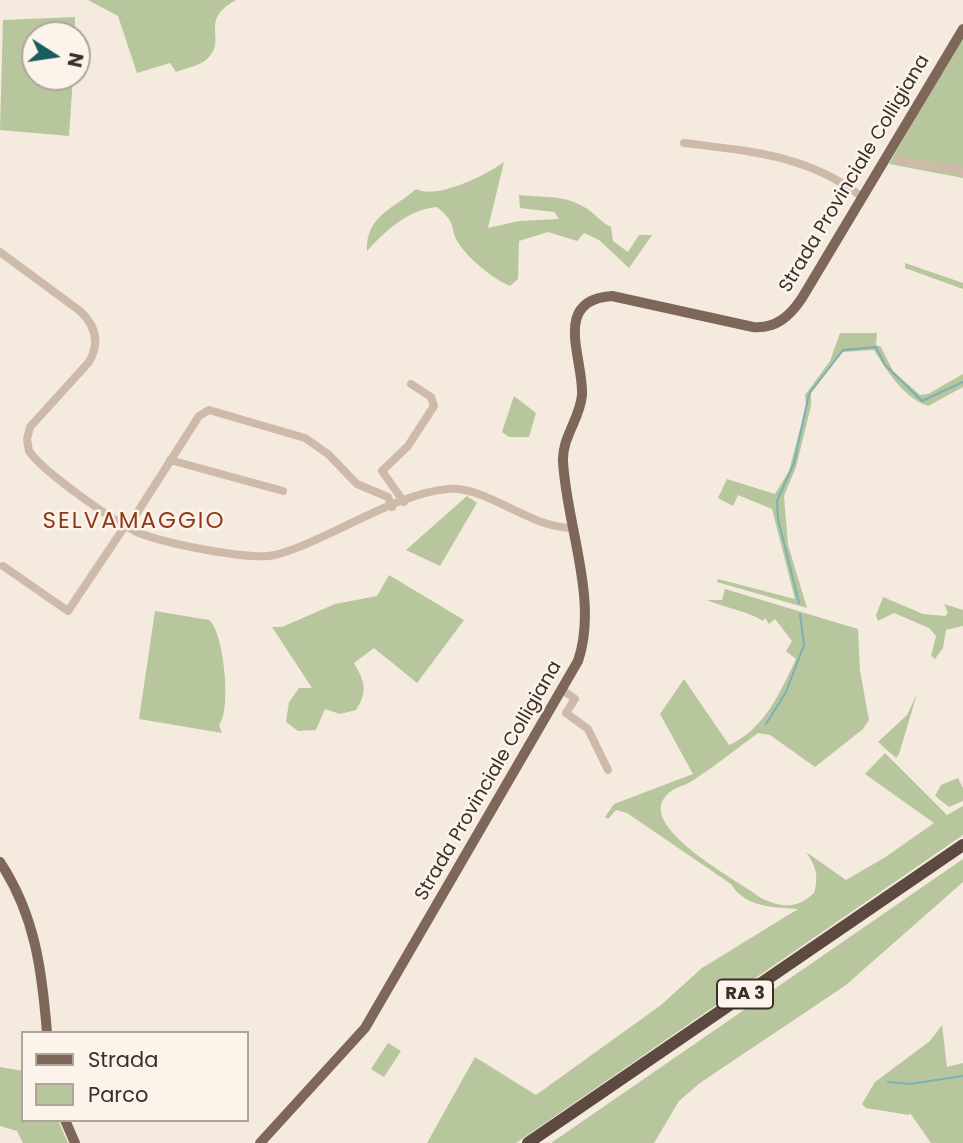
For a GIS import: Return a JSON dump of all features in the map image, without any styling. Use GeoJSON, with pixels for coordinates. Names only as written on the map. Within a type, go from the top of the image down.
{"type":"FeatureCollection","features":[{"type":"Feature","properties":{"kind":"highway","name":"RA 3"},"geometry":{"type":"LineString","coordinates":[[528,1143],[963,845]]}},
{"type":"Feature","properties":{"kind":"highway","name":"RA 3"},"geometry":{"type":"LineString","coordinates":[[540,1143],[963,853]]}},
{"type":"Feature","properties":{"kind":"main road","name":"Strada Provinciale Colligiana"},"geometry":{"type":"LineString","coordinates":[[260,1143],[365,1028],[564,691],[578,661],[585,629],[563,456],[582,396],[580,363],[572,332],[580,312],[597,299],[615,296],[749,326],[775,324],[796,307],[963,29]]}},
{"type":"Feature","properties":{"kind":"main road"},"geometry":{"type":"LineString","coordinates":[[0,862],[23,903],[35,936],[43,975],[47,1031]]}},
{"type":"Feature","properties":{"kind":"main road"},"geometry":{"type":"LineString","coordinates":[[66,1122],[75,1143]]}},
{"type":"Feature","properties":{"kind":"street"},"geometry":{"type":"LineString","coordinates":[[684,143],[773,154],[794,160],[828,174],[862,197]]}},
{"type":"Feature","properties":{"kind":"street"},"geometry":{"type":"LineString","coordinates":[[899,160],[963,172]]}},
{"type":"Feature","properties":{"kind":"street"},"geometry":{"type":"LineString","coordinates":[[0,252],[80,311],[90,323],[95,337],[95,349],[89,362],[30,427],[28,449],[38,461],[127,526],[159,539],[261,557],[281,553],[434,491],[464,489],[535,521],[573,528]]}},
{"type":"Feature","properties":{"kind":"street"},"geometry":{"type":"LineString","coordinates":[[404,502],[382,471],[408,446],[434,404],[431,397],[411,384]]}},
{"type":"Feature","properties":{"kind":"street"},"geometry":{"type":"LineString","coordinates":[[3,566],[68,611],[199,416],[210,410],[305,439],[328,454],[357,484],[387,497],[392,507]]}},
{"type":"Feature","properties":{"kind":"street"},"geometry":{"type":"LineString","coordinates":[[170,460],[283,491]]}},
{"type":"Feature","properties":{"kind":"street"},"geometry":{"type":"LineString","coordinates":[[564,691],[575,699],[566,713],[587,729],[608,770]]}},
{"type":"Feature","properties":{"kind":"green space"},"geometry":{"type":"Polygon","coordinates":[[[88,0],[236,0],[218,15],[213,52],[207,59],[176,72],[170,63],[137,73],[118,16],[88,0]]]}},
{"type":"Feature","properties":{"kind":"green space"},"geometry":{"type":"Polygon","coordinates":[[[75,17],[75,21],[21,21],[21,91],[72,91],[69,136],[0,130],[3,20],[75,17]]]}},
{"type":"Feature","properties":{"kind":"green space"},"geometry":{"type":"Polygon","coordinates":[[[963,36],[963,178],[889,164],[963,36]]]}},
{"type":"Feature","properties":{"kind":"green space"},"geometry":{"type":"Polygon","coordinates":[[[504,162],[488,228],[519,221],[559,219],[554,212],[520,208],[519,195],[560,198],[588,209],[611,227],[613,241],[628,252],[639,235],[652,235],[629,268],[599,240],[584,233],[577,241],[548,232],[519,241],[518,279],[510,286],[489,274],[469,256],[459,244],[451,222],[437,207],[407,216],[382,235],[367,251],[371,229],[376,221],[416,189],[425,192],[448,189],[474,179],[504,162]]]}},
{"type":"Feature","properties":{"kind":"green space"},"geometry":{"type":"Polygon","coordinates":[[[905,263],[963,283],[963,289],[905,268],[905,263]]]}},
{"type":"Feature","properties":{"kind":"green space"},"geometry":{"type":"Polygon","coordinates":[[[840,333],[877,333],[876,345],[881,347],[893,371],[920,395],[928,394],[963,374],[963,387],[928,406],[904,390],[890,375],[874,350],[843,352],[811,392],[811,406],[796,467],[784,496],[788,545],[807,608],[717,582],[718,579],[795,599],[772,509],[738,495],[733,506],[718,498],[727,479],[775,494],[789,471],[806,406],[805,395],[830,361],[840,333]]]}},
{"type":"Feature","properties":{"kind":"green space"},"geometry":{"type":"Polygon","coordinates":[[[514,396],[536,413],[529,437],[509,437],[502,432],[514,396]]]}},
{"type":"Feature","properties":{"kind":"green space"},"geometry":{"type":"Polygon","coordinates":[[[467,496],[477,503],[440,566],[406,550],[467,496]]]}},
{"type":"Feature","properties":{"kind":"green space"},"geometry":{"type":"Polygon","coordinates":[[[389,575],[464,620],[417,683],[374,648],[354,663],[364,686],[356,710],[340,714],[325,709],[316,730],[298,731],[286,722],[289,702],[299,688],[312,688],[272,627],[282,627],[335,604],[377,596],[389,575]]]}},
{"type":"Feature","properties":{"kind":"green space"},"geometry":{"type":"Polygon","coordinates":[[[725,589],[858,629],[860,671],[869,720],[863,729],[815,767],[770,735],[758,733],[701,775],[665,797],[661,810],[666,824],[678,839],[761,898],[783,905],[802,902],[814,893],[816,881],[814,867],[806,852],[846,880],[884,858],[934,823],[865,774],[885,753],[947,815],[963,806],[963,835],[516,1143],[427,1143],[475,1057],[536,1095],[661,1005],[702,968],[798,909],[770,907],[752,902],[737,892],[731,884],[627,813],[616,810],[608,819],[605,817],[614,804],[693,774],[660,714],[684,679],[729,745],[762,720],[784,684],[796,659],[786,651],[792,641],[775,619],[769,624],[765,618],[763,621],[707,600],[722,600],[725,589]]]}},
{"type":"Feature","properties":{"kind":"green space"},"geometry":{"type":"Polygon","coordinates":[[[883,597],[923,614],[945,616],[948,613],[944,604],[963,610],[963,626],[946,630],[943,648],[935,659],[931,656],[936,636],[929,628],[894,613],[878,621],[876,615],[883,597]]]}},
{"type":"Feature","properties":{"kind":"green space"},"geometry":{"type":"Polygon","coordinates":[[[155,611],[209,620],[214,627],[225,672],[225,705],[219,725],[222,733],[139,719],[155,611]]]}},
{"type":"Feature","properties":{"kind":"green space"},"geometry":{"type":"Polygon","coordinates":[[[917,694],[896,758],[878,742],[907,715],[917,694]]]}},
{"type":"Feature","properties":{"kind":"green space"},"geometry":{"type":"Polygon","coordinates":[[[958,778],[963,788],[963,801],[949,807],[935,796],[941,785],[958,778]]]}},
{"type":"Feature","properties":{"kind":"green space"},"geometry":{"type":"Polygon","coordinates":[[[963,859],[963,882],[846,985],[700,1083],[679,1101],[654,1143],[551,1143],[963,859]]]}},
{"type":"Feature","properties":{"kind":"green space"},"geometry":{"type":"Polygon","coordinates":[[[942,1025],[947,1067],[963,1063],[963,1143],[931,1143],[910,1113],[909,1115],[866,1108],[862,1104],[875,1082],[930,1041],[942,1025]]]}},
{"type":"Feature","properties":{"kind":"green space"},"geometry":{"type":"Polygon","coordinates":[[[388,1043],[401,1051],[384,1077],[371,1069],[388,1043]]]}},
{"type":"Feature","properties":{"kind":"green space"},"geometry":{"type":"Polygon","coordinates":[[[0,1067],[21,1071],[21,1122],[59,1122],[68,1143],[23,1143],[17,1131],[0,1126],[0,1067]]]}},
{"type":"Feature","properties":{"kind":"waterway"},"geometry":{"type":"LineString","coordinates":[[799,603],[778,519],[777,501],[794,463],[809,394],[843,350],[876,347],[885,365],[922,401],[963,382]]}},
{"type":"Feature","properties":{"kind":"waterway"},"geometry":{"type":"LineString","coordinates":[[766,724],[786,692],[804,645],[800,614]]}},
{"type":"Feature","properties":{"kind":"waterway"},"geometry":{"type":"LineString","coordinates":[[888,1082],[910,1084],[963,1076]]}},
{"type":"Feature","properties":{"kind":"district","name":"SELVAMAGGIO"},"geometry":{"type":"Point","coordinates":[134,522]}}]}
